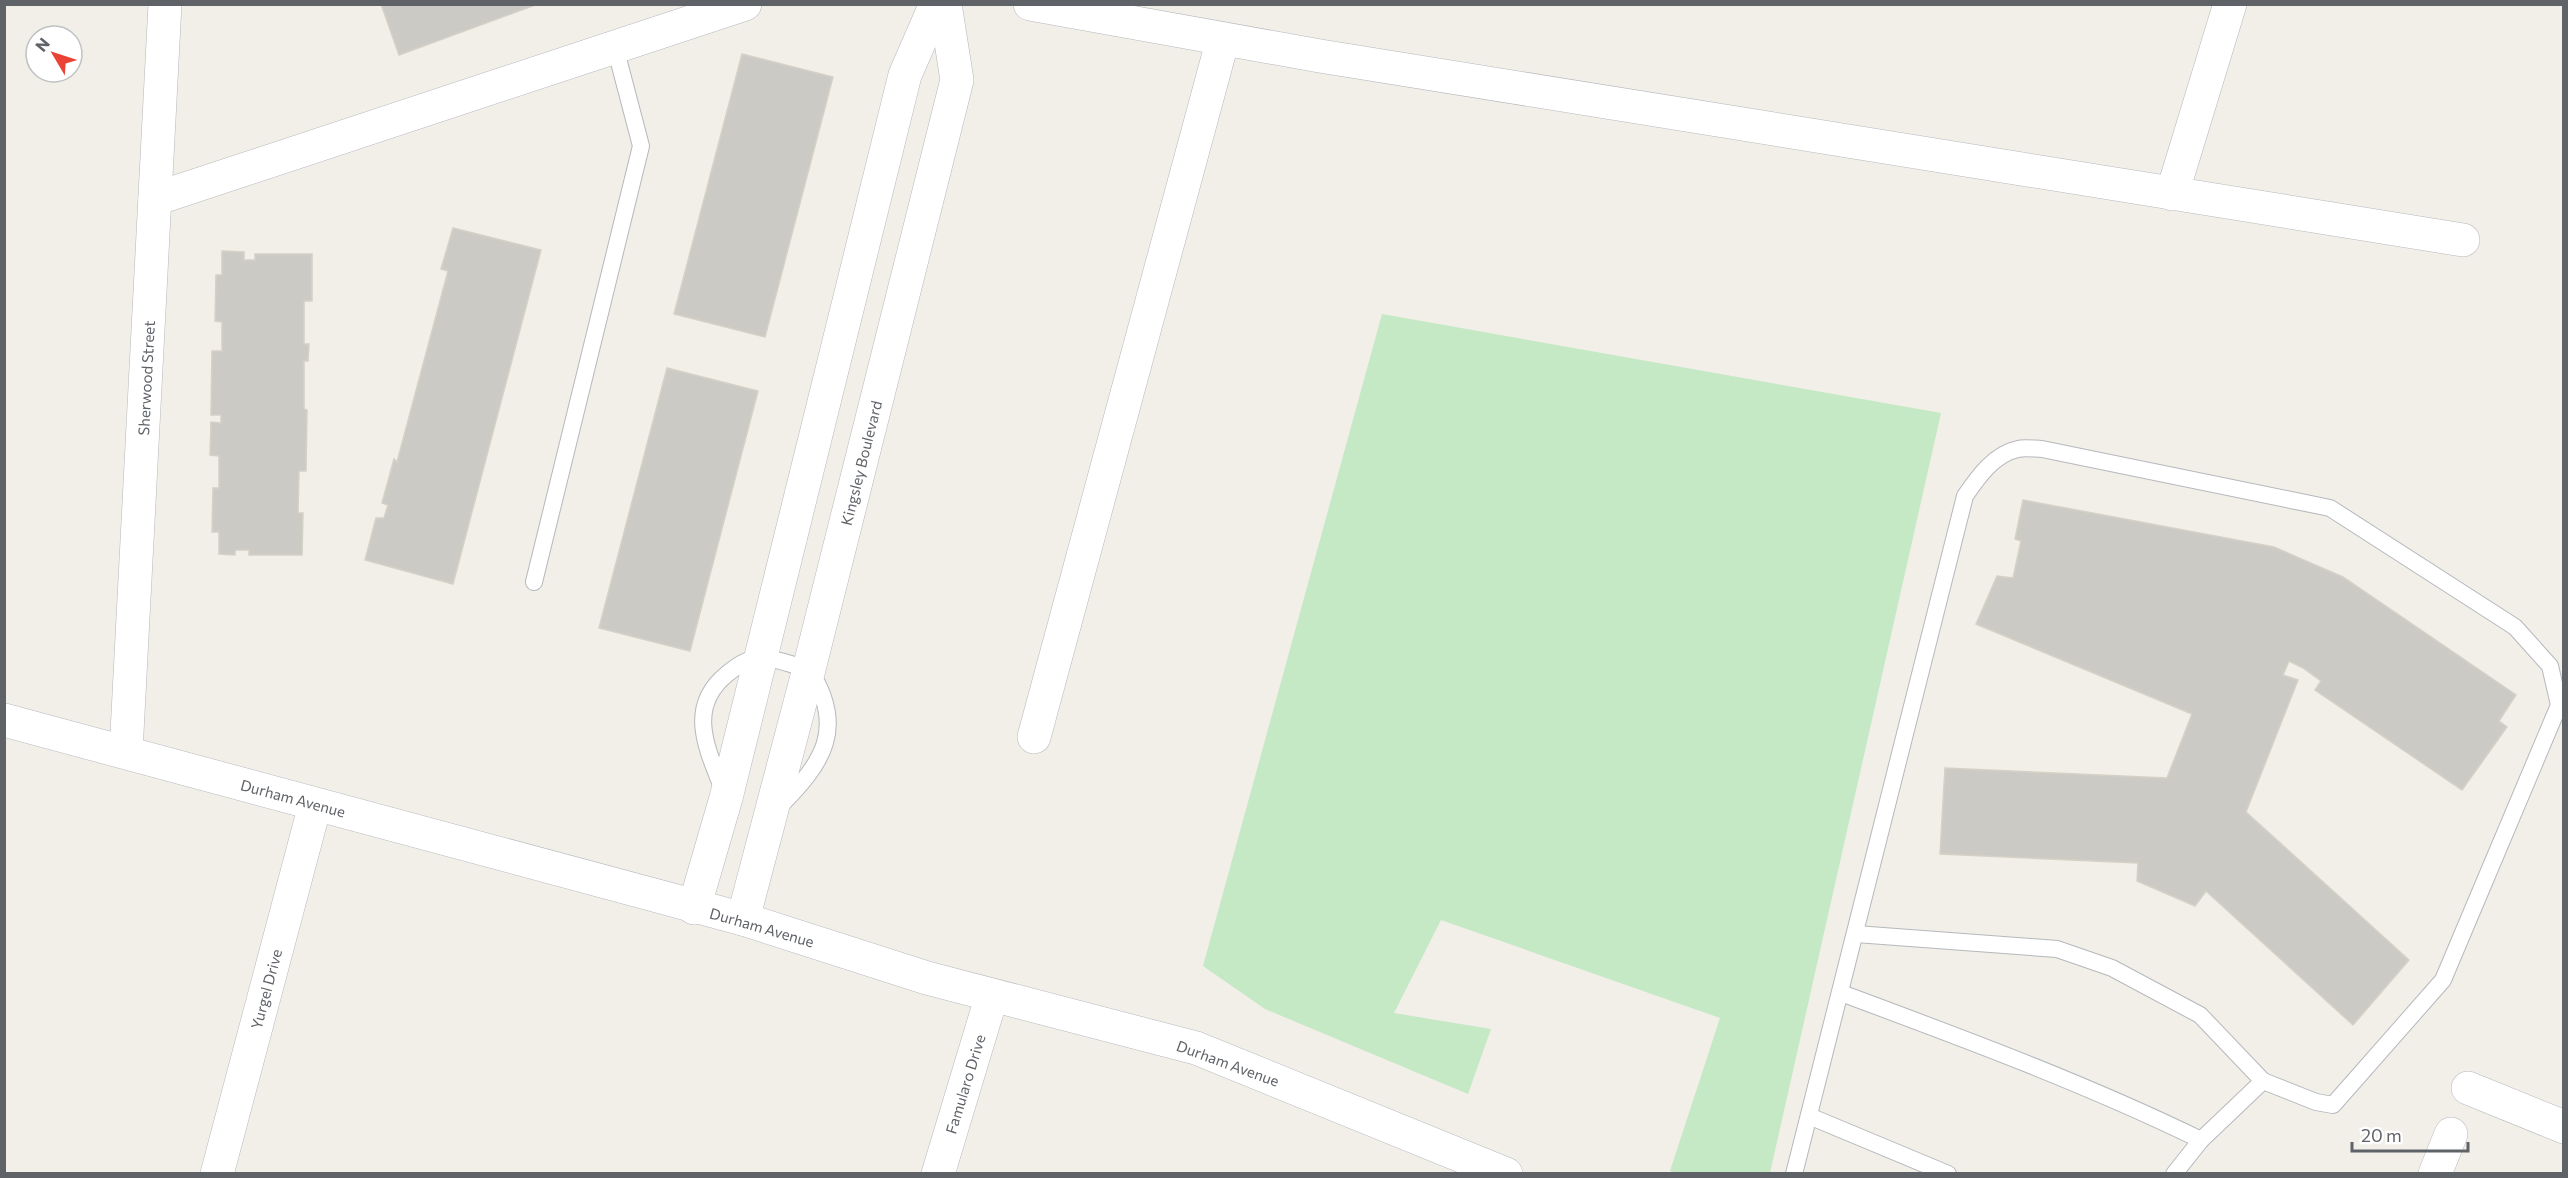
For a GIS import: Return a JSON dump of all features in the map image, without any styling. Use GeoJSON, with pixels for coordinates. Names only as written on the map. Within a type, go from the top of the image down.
{"type":"FeatureCollection","features":[{"type":"Feature","properties":{"kind":"street","name":"Sherwood Street"},"geometry":{"type":"LineString","coordinates":[[126,752],[165,4]]}},
{"type":"Feature","properties":{"kind":"street"},"geometry":{"type":"LineString","coordinates":[[155,199],[745,4]]}},
{"type":"Feature","properties":{"kind":"street"},"geometry":{"type":"LineString","coordinates":[[694,908],[726,798],[905,75],[936,4]]}},
{"type":"Feature","properties":{"kind":"street","name":"Kingsley Boulevard"},"geometry":{"type":"LineString","coordinates":[[742,920],[809,669],[957,80],[945,4]]}},
{"type":"Feature","properties":{"kind":"street"},"geometry":{"type":"LineString","coordinates":[[1030,4],[1223,39],[2463,240]]}},
{"type":"Feature","properties":{"kind":"street"},"geometry":{"type":"LineString","coordinates":[[2172,194],[2230,4]]}},
{"type":"Feature","properties":{"kind":"street"},"geometry":{"type":"LineString","coordinates":[[1034,737],[1223,39]]}},
{"type":"Feature","properties":{"kind":"street","name":"Durham Avenue"},"geometry":{"type":"LineString","coordinates":[[4,720],[742,920],[927,978],[1196,1048],[1506,1173]]}},
{"type":"Feature","properties":{"kind":"street","name":"Yurgel Drive"},"geometry":{"type":"LineString","coordinates":[[218,1173],[315,805]]}},
{"type":"Feature","properties":{"kind":"street","name":"Famularo Drive"},"geometry":{"type":"LineString","coordinates":[[938,1173],[992,995]]}},
{"type":"Feature","properties":{"kind":"street"},"geometry":{"type":"LineString","coordinates":[[2468,1088],[2564,1127]]}},
{"type":"Feature","properties":{"kind":"street"},"geometry":{"type":"LineString","coordinates":[[2434,1173],[2451,1134]]}},
{"type":"Feature","properties":{"kind":"lane"},"geometry":{"type":"LineString","coordinates":[[534,582],[641,146],[615,48]]}},
{"type":"Feature","properties":{"kind":"lane"},"geometry":{"type":"LineString","coordinates":[[1794,1173],[1965,496],[1982,471],[1999,458],[2018,449],[2042,449],[2330,508],[2515,627],[2550,666],[2559,705],[2443,980],[2333,1105],[2316,1102],[2263,1081],[2200,1015],[2112,968],[2057,949],[1856,934]]}},
{"type":"Feature","properties":{"kind":"lane"},"geometry":{"type":"LineString","coordinates":[[726,798],[703,733],[702,711],[710,693],[721,679],[742,662],[761,658],[809,669]]}},
{"type":"Feature","properties":{"kind":"lane"},"geometry":{"type":"LineString","coordinates":[[1841,993],[2037,1067],[2136,1108],[2201,1140]]}},
{"type":"Feature","properties":{"kind":"lane"},"geometry":{"type":"LineString","coordinates":[[2174,1173],[2201,1140],[2263,1081]]}},
{"type":"Feature","properties":{"kind":"lane"},"geometry":{"type":"LineString","coordinates":[[1809,1116],[1948,1173]]}},
{"type":"Feature","properties":{"kind":"green space"},"geometry":{"type":"Polygon","coordinates":[[[1382,314],[1941,413],[1770,1173],[1682,1174],[1670,1171],[1720,1018],[1441,920],[1394,1013],[1491,1029],[1468,1094],[1265,1009],[1203,966],[1382,314]]]}},
{"type":"Feature","properties":{"kind":"building"},"geometry":{"type":"Polygon","coordinates":[[[381,4],[538,4],[399,55],[381,4]]]}},
{"type":"Feature","properties":{"kind":"building"},"geometry":{"type":"Polygon","coordinates":[[[742,54],[833,77],[765,337],[674,314],[742,54]]]}},
{"type":"Feature","properties":{"kind":"building"},"geometry":{"type":"Polygon","coordinates":[[[453,228],[541,250],[453,584],[365,560],[376,518],[384,518],[388,505],[382,503],[394,459],[397,462],[448,271],[441,269],[453,228]]]}},
{"type":"Feature","properties":{"kind":"building"},"geometry":{"type":"Polygon","coordinates":[[[222,251],[244,252],[244,260],[255,260],[255,254],[312,254],[312,301],[304,301],[304,344],[309,344],[308,361],[304,361],[304,409],[307,410],[306,471],[299,471],[298,513],[303,513],[302,555],[249,555],[249,550],[235,550],[235,555],[219,554],[219,532],[212,532],[213,488],[219,488],[219,456],[210,455],[211,422],[221,423],[221,415],[211,415],[212,351],[222,351],[222,322],[215,321],[216,275],[222,275],[222,251]]]}},
{"type":"Feature","properties":{"kind":"building"},"geometry":{"type":"Polygon","coordinates":[[[667,368],[758,391],[690,651],[599,628],[667,368]]]}},
{"type":"Feature","properties":{"kind":"building"},"geometry":{"type":"Polygon","coordinates":[[[2023,500],[2274,547],[2343,577],[2516,695],[2499,721],[2507,727],[2462,790],[2315,690],[2321,681],[2289,661],[2283,675],[2298,680],[2246,812],[2409,960],[2353,1025],[2206,891],[2195,906],[2137,881],[2138,863],[1940,854],[1945,768],[2167,778],[2192,714],[1976,624],[1997,576],[2013,578],[2021,541],[2015,539],[2023,500]]]}}]}
